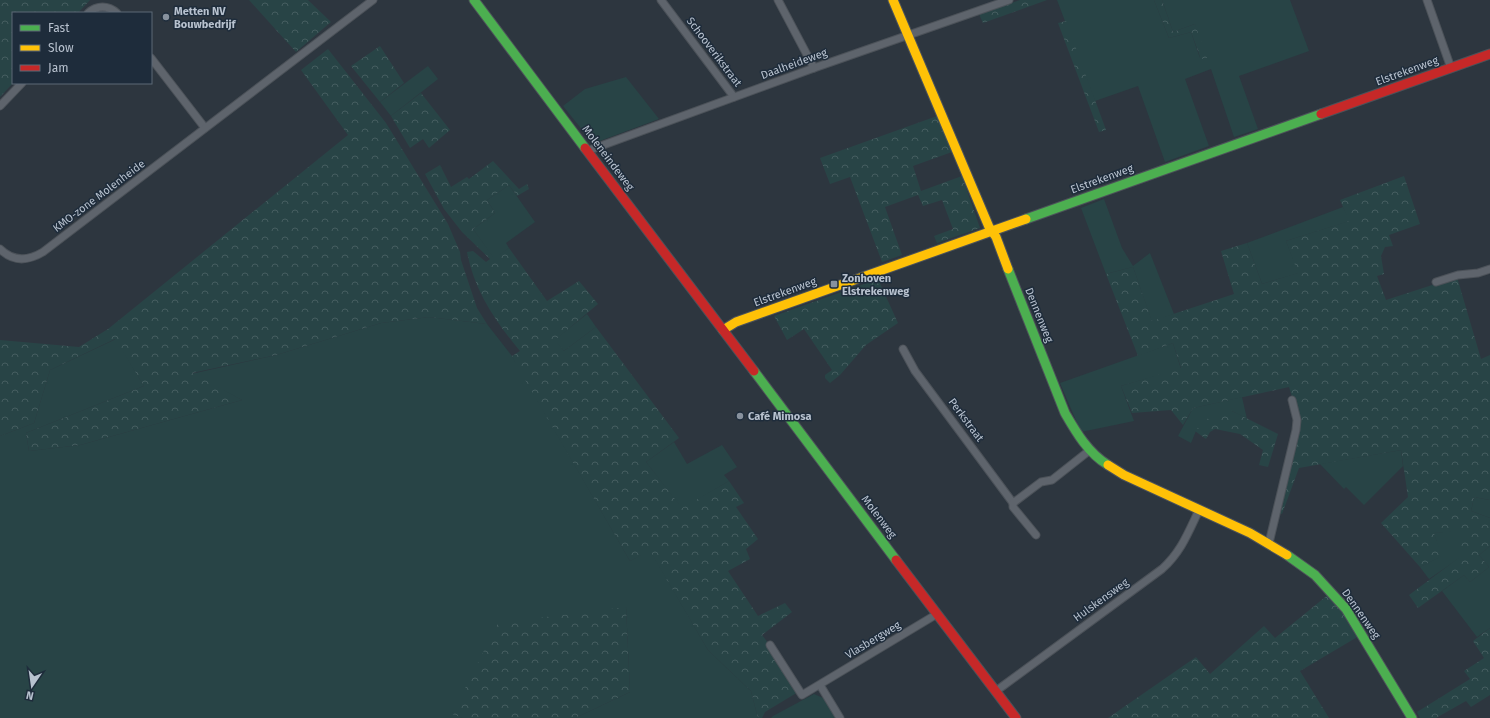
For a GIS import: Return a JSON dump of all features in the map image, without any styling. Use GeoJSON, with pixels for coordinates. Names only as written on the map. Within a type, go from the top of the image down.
{"type":"FeatureCollection","features":[{"type":"Feature","properties":{"kind":"street","name":"KMO-zone Molenheide"},"geometry":{"type":"LineString","coordinates":[[0,249],[13,258],[24,260],[33,258],[43,252],[373,0]]}},
{"type":"Feature","properties":{"kind":"street","name":"Moleneindeweg"},"geometry":{"type":"LineString","coordinates":[[474,0],[723,330]]}},
{"type":"Feature","properties":{"kind":"street","name":"Schooverikstraat"},"geometry":{"type":"LineString","coordinates":[[661,0],[734,97]]}},
{"type":"Feature","properties":{"kind":"street"},"geometry":{"type":"LineString","coordinates":[[778,0],[814,68]]}},
{"type":"Feature","properties":{"kind":"street","name":"Dennenweg"},"geometry":{"type":"LineString","coordinates":[[893,0],[989,227],[996,237],[1065,412],[1078,435],[1090,450],[1103,462],[1124,476],[1250,533],[1282,551],[1315,575],[1346,609],[1412,718]]}},
{"type":"Feature","properties":{"kind":"street","name":"Daalheideweg"},"geometry":{"type":"LineString","coordinates":[[587,151],[814,68],[1008,0]]}},
{"type":"Feature","properties":{"kind":"street"},"geometry":{"type":"LineString","coordinates":[[1427,0],[1452,68]]}},
{"type":"Feature","properties":{"kind":"street"},"geometry":{"type":"LineString","coordinates":[[90,12],[102,6],[108,7],[116,12]]}},
{"type":"Feature","properties":{"kind":"street","name":"Elstrekenweg"},"geometry":{"type":"LineString","coordinates":[[723,330],[736,322],[1490,54]]}},
{"type":"Feature","properties":{"kind":"street"},"geometry":{"type":"LineString","coordinates":[[152,59],[205,128]]}},
{"type":"Feature","properties":{"kind":"street"},"geometry":{"type":"LineString","coordinates":[[0,106],[21,84]]}},
{"type":"Feature","properties":{"kind":"street"},"geometry":{"type":"LineString","coordinates":[[1436,282],[1458,275],[1478,273],[1490,268]]}},
{"type":"Feature","properties":{"kind":"street","name":"Molenweg"},"geometry":{"type":"LineString","coordinates":[[723,330],[1016,718]]}},
{"type":"Feature","properties":{"kind":"street","name":"Perkstraat"},"geometry":{"type":"LineString","coordinates":[[903,349],[915,371],[1013,502],[1013,507],[1036,535]]}},
{"type":"Feature","properties":{"kind":"street"},"geometry":{"type":"LineString","coordinates":[[1269,543],[1296,430],[1297,420],[1292,400]]}},
{"type":"Feature","properties":{"kind":"street"},"geometry":{"type":"LineString","coordinates":[[1013,502],[1041,482],[1052,480],[1090,450]]}},
{"type":"Feature","properties":{"kind":"street","name":"Hulskensweg"},"geometry":{"type":"LineString","coordinates":[[996,692],[1171,561],[1180,550],[1199,510]]}},
{"type":"Feature","properties":{"kind":"street","name":"Vlasbergweg"},"geometry":{"type":"LineString","coordinates":[[770,645],[802,695],[820,686],[937,614]]}},
{"type":"Feature","properties":{"kind":"street"},"geometry":{"type":"LineString","coordinates":[[820,686],[840,718]]}},
{"type":"Feature","properties":{"kind":"green space"},"geometry":{"type":"Polygon","coordinates":[[[0,0],[90,0],[79,12],[12,12],[12,84],[0,97],[0,0]]]}},
{"type":"Feature","properties":{"kind":"green space"},"geometry":{"type":"Polygon","coordinates":[[[249,0],[308,0],[331,22],[296,52],[249,0]]]}},
{"type":"Feature","properties":{"kind":"green space"},"geometry":{"type":"Polygon","coordinates":[[[1020,0],[1047,0],[983,23],[979,14],[1020,0]]]}},
{"type":"Feature","properties":{"kind":"green space"},"geometry":{"type":"Polygon","coordinates":[[[1057,0],[1154,0],[1169,38],[1191,32],[1200,58],[1195,24],[1173,32],[1162,0],[1290,0],[1309,51],[1239,76],[1258,129],[1234,137],[1211,69],[1185,79],[1209,146],[1165,162],[1138,86],[1095,101],[1057,0]]]}},
{"type":"Feature","properties":{"kind":"green space"},"geometry":{"type":"Polygon","coordinates":[[[1154,0],[1162,0],[1173,32],[1195,24],[1207,58],[1201,59],[1191,32],[1169,38],[1154,0]]]}},
{"type":"Feature","properties":{"kind":"green space"},"geometry":{"type":"Polygon","coordinates":[[[1066,21],[1106,130],[1099,132],[1058,23],[1066,21]]]}},
{"type":"Feature","properties":{"kind":"green space"},"geometry":{"type":"Polygon","coordinates":[[[380,46],[404,83],[380,102],[351,66],[380,46]]]}},
{"type":"Feature","properties":{"kind":"green space"},"geometry":{"type":"Polygon","coordinates":[[[328,49],[386,123],[448,224],[460,252],[461,260],[477,308],[487,324],[429,317],[381,323],[276,355],[192,373],[242,400],[80,445],[29,451],[26,433],[144,386],[115,339],[50,370],[34,423],[0,436],[0,340],[79,347],[108,329],[348,135],[301,70],[328,49]]]}},
{"type":"Feature","properties":{"kind":"green space"},"geometry":{"type":"Polygon","coordinates":[[[428,66],[438,79],[391,116],[380,102],[428,66]]]}},
{"type":"Feature","properties":{"kind":"green space"},"geometry":{"type":"Polygon","coordinates":[[[626,77],[659,119],[597,142],[592,142],[563,106],[585,89],[626,77]]]}},
{"type":"Feature","properties":{"kind":"green space"},"geometry":{"type":"Polygon","coordinates":[[[421,93],[450,130],[429,148],[423,139],[410,148],[391,116],[421,93]]]}},
{"type":"Feature","properties":{"kind":"green space"},"geometry":{"type":"Polygon","coordinates":[[[937,116],[952,152],[913,166],[921,191],[962,176],[980,228],[937,243],[934,236],[953,229],[942,200],[923,206],[918,195],[885,207],[902,255],[882,262],[850,177],[830,184],[820,158],[937,116]]]}},
{"type":"Feature","properties":{"kind":"green space"},"geometry":{"type":"Polygon","coordinates":[[[493,161],[519,189],[527,184],[529,189],[517,196],[509,185],[487,200],[495,213],[473,229],[494,258],[509,248],[547,301],[579,281],[598,304],[555,340],[564,351],[596,327],[679,438],[646,462],[682,508],[729,481],[744,503],[736,507],[758,539],[746,549],[750,559],[728,571],[758,616],[785,603],[792,612],[762,635],[803,689],[765,712],[762,718],[758,718],[751,691],[708,650],[650,551],[630,561],[517,366],[512,356],[520,351],[494,317],[480,292],[470,266],[467,252],[473,251],[486,262],[490,259],[462,232],[444,209],[425,174],[440,165],[451,187],[467,177],[469,179],[493,161]]]}},
{"type":"Feature","properties":{"kind":"green space"},"geometry":{"type":"Polygon","coordinates":[[[1404,176],[1420,224],[1389,235],[1393,246],[1385,247],[1381,256],[1384,274],[1377,276],[1386,300],[1457,277],[1481,359],[1490,355],[1490,500],[1474,497],[1471,511],[1490,518],[1490,546],[1479,555],[1489,567],[1470,582],[1464,575],[1418,608],[1409,595],[1460,557],[1461,531],[1434,533],[1442,556],[1420,567],[1381,523],[1408,497],[1401,450],[1299,468],[1282,514],[1278,513],[1297,431],[1295,406],[1289,387],[1193,408],[1183,425],[1171,410],[1132,413],[1121,386],[1181,368],[1173,343],[1138,356],[1106,274],[1133,267],[1152,321],[1234,294],[1221,251],[1247,243],[1262,284],[1298,273],[1286,241],[1349,221],[1340,200],[1404,176]]]}},
{"type":"Feature","properties":{"kind":"green space"},"geometry":{"type":"Polygon","coordinates":[[[509,185],[535,222],[506,243],[509,248],[494,259],[473,229],[495,213],[487,200],[509,185]]]}},
{"type":"Feature","properties":{"kind":"green space"},"geometry":{"type":"Polygon","coordinates":[[[1104,199],[1122,248],[1133,266],[1150,253],[1174,314],[1152,322],[1133,267],[1106,274],[1081,208],[1104,199]]]}},
{"type":"Feature","properties":{"kind":"green space"},"geometry":{"type":"Polygon","coordinates":[[[1343,207],[1350,221],[1286,241],[1299,273],[1262,284],[1247,243],[1343,207]]]}},
{"type":"Feature","properties":{"kind":"green space"},"geometry":{"type":"Polygon","coordinates":[[[878,279],[898,323],[866,345],[840,375],[830,383],[825,378],[825,375],[832,370],[804,329],[787,340],[774,316],[878,279]]]}},
{"type":"Feature","properties":{"kind":"green space"},"geometry":{"type":"Polygon","coordinates":[[[587,314],[596,327],[564,351],[554,340],[587,314]]]}},
{"type":"Feature","properties":{"kind":"green space"},"geometry":{"type":"Polygon","coordinates":[[[429,317],[487,324],[512,356],[630,561],[650,550],[708,650],[751,691],[758,718],[575,718],[630,692],[626,607],[452,713],[463,718],[0,718],[0,436],[34,423],[50,370],[116,339],[144,386],[26,433],[29,451],[80,445],[242,400],[191,374],[276,355],[381,323],[429,317]]]}},
{"type":"Feature","properties":{"kind":"green space"},"geometry":{"type":"Polygon","coordinates":[[[1173,343],[1181,369],[1121,386],[1134,421],[1081,432],[1060,383],[1173,343]]]}},
{"type":"Feature","properties":{"kind":"green space"},"geometry":{"type":"Polygon","coordinates":[[[1242,397],[1247,419],[1232,411],[1196,431],[1191,443],[1178,436],[1193,408],[1242,397]]]}},
{"type":"Feature","properties":{"kind":"green space"},"geometry":{"type":"Polygon","coordinates":[[[1224,409],[1232,411],[1278,434],[1268,467],[1259,465],[1263,450],[1240,434],[1215,429],[1210,432],[1206,439],[1195,431],[1204,421],[1224,409]]]}},
{"type":"Feature","properties":{"kind":"green space"},"geometry":{"type":"Polygon","coordinates":[[[674,442],[687,464],[722,445],[737,467],[724,475],[729,481],[682,509],[646,462],[674,442]]]}},
{"type":"Feature","properties":{"kind":"green space"},"geometry":{"type":"Polygon","coordinates":[[[1401,450],[1403,466],[1364,505],[1346,487],[1344,489],[1320,464],[1401,450]]]}},
{"type":"Feature","properties":{"kind":"green space"},"geometry":{"type":"Polygon","coordinates":[[[1474,497],[1490,500],[1490,518],[1471,511],[1474,497]]]}},
{"type":"Feature","properties":{"kind":"green space"},"geometry":{"type":"Polygon","coordinates":[[[1461,530],[1461,557],[1429,579],[1420,567],[1441,556],[1434,533],[1461,530]]]}},
{"type":"Feature","properties":{"kind":"green space"},"geometry":{"type":"Polygon","coordinates":[[[1490,546],[1490,628],[1477,637],[1442,591],[1464,575],[1470,582],[1489,567],[1479,555],[1490,546]]]}},
{"type":"Feature","properties":{"kind":"green space"},"geometry":{"type":"Polygon","coordinates":[[[1329,594],[1359,636],[1300,671],[1329,718],[1108,718],[1196,657],[1210,674],[1264,626],[1275,638],[1329,594]]]}},
{"type":"Feature","properties":{"kind":"green space"},"geometry":{"type":"Polygon","coordinates":[[[626,607],[630,692],[575,718],[463,718],[452,714],[498,623],[626,607]]]}},
{"type":"Feature","properties":{"kind":"green space"},"geometry":{"type":"Polygon","coordinates":[[[1490,628],[1490,695],[1471,707],[1466,701],[1436,718],[1420,718],[1417,712],[1470,679],[1464,671],[1484,658],[1473,641],[1490,628]]]}},
{"type":"Feature","properties":{"kind":"green space"},"geometry":{"type":"Polygon","coordinates":[[[814,694],[823,698],[836,718],[771,718],[773,716],[814,694]]]}},
{"type":"Feature","properties":{"kind":"traffic: fast"},"geometry":{"type":"LineString","coordinates":[[474,0],[585,148]]}},
{"type":"Feature","properties":{"kind":"traffic: fast"},"geometry":{"type":"LineString","coordinates":[[1026,219],[1321,114]]}},
{"type":"Feature","properties":{"kind":"traffic: fast"},"geometry":{"type":"LineString","coordinates":[[1008,269],[1065,413],[1078,435],[1094,454],[1108,465]]}},
{"type":"Feature","properties":{"kind":"traffic: fast"},"geometry":{"type":"LineString","coordinates":[[754,371],[896,560]]}},
{"type":"Feature","properties":{"kind":"traffic: fast"},"geometry":{"type":"LineString","coordinates":[[1287,555],[1315,575],[1346,609],[1412,718]]}},
{"type":"Feature","properties":{"kind":"traffic: slow"},"geometry":{"type":"LineString","coordinates":[[893,0],[989,227],[996,237],[1008,269]]}},
{"type":"Feature","properties":{"kind":"traffic: slow"},"geometry":{"type":"LineString","coordinates":[[723,330],[736,322],[1026,219]]}},
{"type":"Feature","properties":{"kind":"traffic: slow"},"geometry":{"type":"LineString","coordinates":[[1108,465],[1124,475],[1250,533],[1287,555]]}},
{"type":"Feature","properties":{"kind":"traffic: jam"},"geometry":{"type":"LineString","coordinates":[[1321,114],[1490,54]]}},
{"type":"Feature","properties":{"kind":"traffic: jam"},"geometry":{"type":"LineString","coordinates":[[585,148],[754,371]]}},
{"type":"Feature","properties":{"kind":"traffic: jam"},"geometry":{"type":"LineString","coordinates":[[896,560],[1016,718]]}},
{"type":"Feature","properties":{"kind":"place","name":"Metten NV Bouwbedrijf"},"geometry":{"type":"Point","coordinates":[166,17]}},
{"type":"Feature","properties":{"kind":"place","name":"Zonhoven Elstrekenweg"},"geometry":{"type":"Point","coordinates":[834,284]}},
{"type":"Feature","properties":{"kind":"place","name":"Café Mimosa"},"geometry":{"type":"Point","coordinates":[740,416]}}]}
